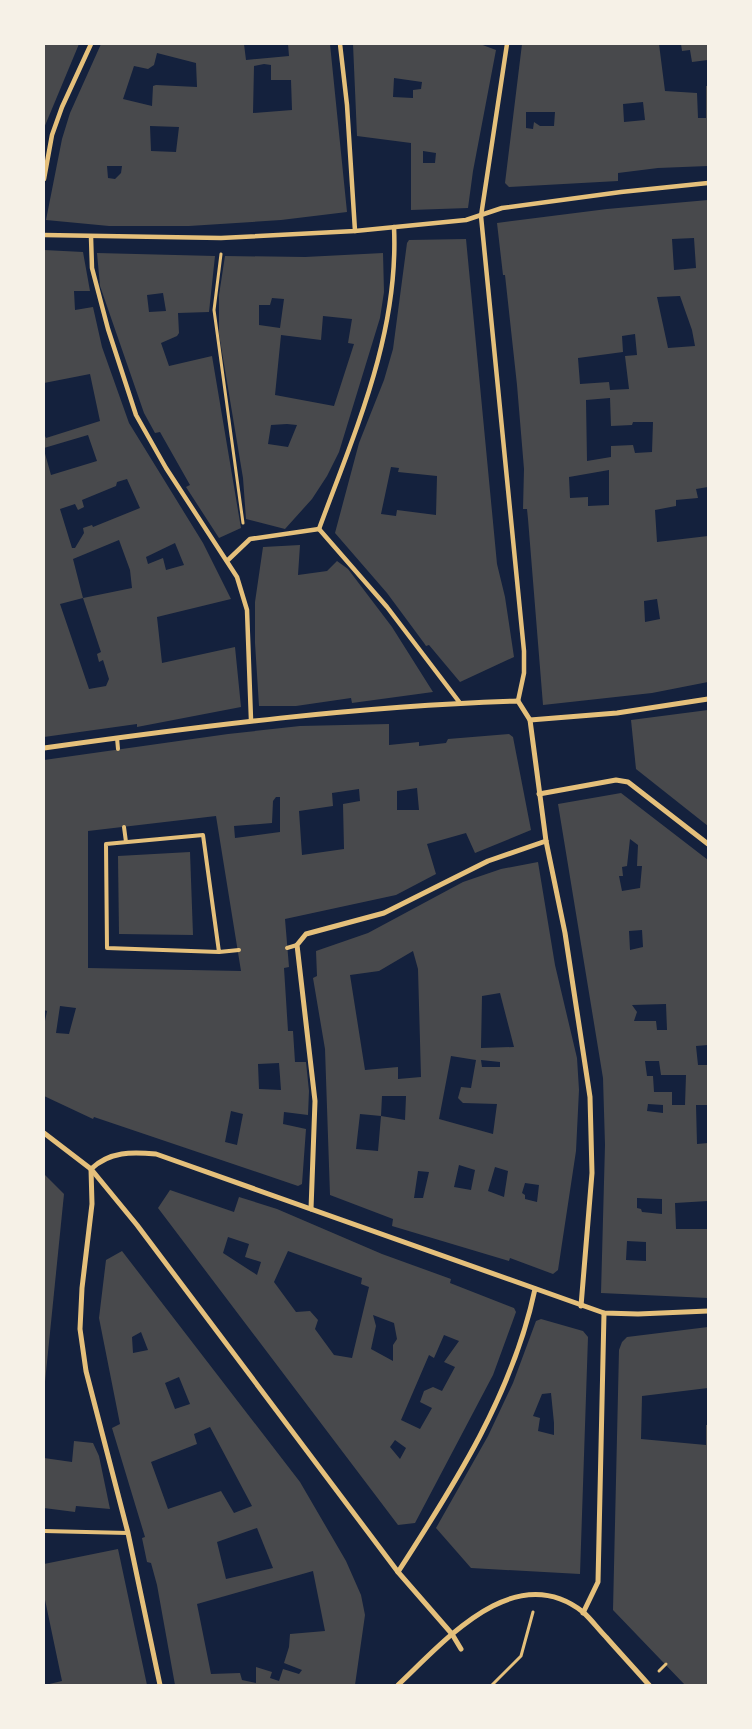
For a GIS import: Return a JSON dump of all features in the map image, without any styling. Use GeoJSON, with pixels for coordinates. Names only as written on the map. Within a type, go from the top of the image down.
{"type":"FeatureCollection","features":[{"type":"Feature","properties":{"kind":"street"},"geometry":{"type":"LineString","coordinates":[[44,178],[52,135],[62,107],[91,44]]}},
{"type":"Feature","properties":{"kind":"street"},"geometry":{"type":"LineString","coordinates":[[340,44],[347,105],[355,231]]}},
{"type":"Feature","properties":{"kind":"street"},"geometry":{"type":"LineString","coordinates":[[507,44],[481,216],[524,651],[524,673],[518,701],[530,720],[546,841],[565,933],[590,1097],[592,1172],[581,1306]]}},
{"type":"Feature","properties":{"kind":"street"},"geometry":{"type":"LineString","coordinates":[[44,235],[221,238],[355,231],[466,220],[502,208],[621,192],[708,183]]}},
{"type":"Feature","properties":{"kind":"street"},"geometry":{"type":"LineString","coordinates":[[319,529],[380,360],[393,292],[394,227]]}},
{"type":"Feature","properties":{"kind":"street"},"geometry":{"type":"LineString","coordinates":[[91,236],[92,268],[108,329],[136,415],[166,468],[228,560],[237,577],[247,610],[251,720]]}},
{"type":"Feature","properties":{"kind":"street"},"geometry":{"type":"LineString","coordinates":[[228,560],[250,539],[319,529]]}},
{"type":"Feature","properties":{"kind":"street"},"geometry":{"type":"LineString","coordinates":[[319,529],[387,606],[460,703]]}},
{"type":"Feature","properties":{"kind":"street"},"geometry":{"type":"LineString","coordinates":[[530,720],[616,713],[708,699]]}},
{"type":"Feature","properties":{"kind":"street"},"geometry":{"type":"LineString","coordinates":[[44,748],[251,720],[460,703],[518,701]]}},
{"type":"Feature","properties":{"kind":"street"},"geometry":{"type":"LineString","coordinates":[[539,794],[616,780],[628,782],[708,844]]}},
{"type":"Feature","properties":{"kind":"street"},"geometry":{"type":"LineString","coordinates":[[311,1209],[315,1101],[297,945],[306,934],[384,913],[488,861],[546,841]]}},
{"type":"Feature","properties":{"kind":"street"},"geometry":{"type":"LineString","coordinates":[[44,1133],[91,1169],[138,1225],[398,1572],[452,1634],[461,1649]]}},
{"type":"Feature","properties":{"kind":"street"},"geometry":{"type":"LineString","coordinates":[[91,1169],[109,1156],[132,1152],[156,1154],[604,1313],[708,1312]]}},
{"type":"Feature","properties":{"kind":"street"},"geometry":{"type":"LineString","coordinates":[[91,1169],[92,1204],[82,1288],[80,1329],[86,1371],[128,1533],[160,1685]]}},
{"type":"Feature","properties":{"kind":"street"},"geometry":{"type":"LineString","coordinates":[[398,1572],[446,1497],[498,1400],[527,1327],[535,1289]]}},
{"type":"Feature","properties":{"kind":"street"},"geometry":{"type":"LineString","coordinates":[[583,1613],[598,1582],[604,1313]]}},
{"type":"Feature","properties":{"kind":"street"},"geometry":{"type":"LineString","coordinates":[[398,1685],[452,1634],[493,1604],[524,1595],[538,1595],[568,1602],[583,1613],[649,1685]]}},
{"type":"Feature","properties":{"kind":"lane"},"geometry":{"type":"LineString","coordinates":[[117,738],[118,750]]}},
{"type":"Feature","properties":{"kind":"lane"},"geometry":{"type":"LineString","coordinates":[[124,827],[126,842]]}},
{"type":"Feature","properties":{"kind":"lane"},"geometry":{"type":"LineString","coordinates":[[219,952],[203,835],[106,844],[107,948],[219,952],[239,950]]}},
{"type":"Feature","properties":{"kind":"lane"},"geometry":{"type":"LineString","coordinates":[[287,948],[297,945]]}},
{"type":"Feature","properties":{"kind":"lane"},"geometry":{"type":"LineString","coordinates":[[44,1532],[128,1533]]}},
{"type":"Feature","properties":{"kind":"path"},"geometry":{"type":"LineString","coordinates":[[221,256],[214,310],[244,526],[250,539]]}},
{"type":"Feature","properties":{"kind":"path"},"geometry":{"type":"LineString","coordinates":[[492,1685],[521,1656],[538,1595]]}},
{"type":"Feature","properties":{"kind":"path"},"geometry":{"type":"LineString","coordinates":[[524,1614],[540,1616]]}},
{"type":"Feature","properties":{"kind":"building"},"geometry":{"type":"Polygon","coordinates":[[[44,44],[79,44],[44,128],[44,44]]]}},
{"type":"Feature","properties":{"kind":"building"},"geometry":{"type":"Polygon","coordinates":[[[101,44],[244,44],[246,60],[289,56],[288,44],[330,44],[347,212],[281,220],[189,226],[109,226],[46,220],[62,139],[70,113],[101,44]],[[157,53],[154,65],[148,69],[134,66],[123,99],[152,106],[153,86],[197,87],[196,63],[157,53]],[[271,65],[254,66],[253,113],[292,110],[291,80],[271,80],[271,65]],[[150,126],[151,151],[176,152],[179,127],[150,126]],[[107,166],[108,178],[115,179],[121,173],[122,166],[107,166]]]}},
{"type":"Feature","properties":{"kind":"building"},"geometry":{"type":"Polygon","coordinates":[[[353,44],[480,44],[496,50],[473,171],[468,208],[411,210],[411,143],[357,136],[353,44]],[[394,78],[393,97],[413,98],[413,90],[421,89],[422,82],[394,78]],[[423,151],[423,163],[435,163],[436,153],[423,151]]]}},
{"type":"Feature","properties":{"kind":"building"},"geometry":{"type":"Polygon","coordinates":[[[522,44],[659,44],[665,91],[697,93],[698,118],[706,118],[706,86],[708,86],[708,166],[658,168],[618,173],[618,181],[509,187],[505,183],[522,44]],[[643,102],[623,104],[624,122],[645,120],[643,102]],[[526,112],[526,128],[533,129],[534,122],[540,126],[554,126],[555,112],[526,112]]]}},
{"type":"Feature","properties":{"kind":"building"},"geometry":{"type":"Polygon","coordinates":[[[681,44],[708,44],[708,60],[692,62],[690,50],[682,51],[681,44]]]}},
{"type":"Feature","properties":{"kind":"building"},"geometry":{"type":"Polygon","coordinates":[[[708,200],[708,487],[696,489],[698,498],[676,500],[676,506],[655,510],[657,542],[708,536],[708,682],[652,693],[543,705],[527,509],[523,509],[524,469],[517,385],[505,275],[503,275],[497,223],[607,209],[708,200]],[[694,238],[672,239],[674,270],[696,268],[694,238]],[[680,296],[657,297],[668,348],[695,346],[692,330],[680,296]],[[635,334],[622,336],[623,352],[578,358],[580,384],[609,382],[610,390],[629,389],[625,356],[637,355],[635,334]],[[610,398],[586,400],[587,461],[611,457],[611,446],[633,445],[635,453],[652,452],[653,422],[633,422],[632,425],[611,426],[610,398]],[[609,470],[569,477],[570,498],[588,497],[588,506],[609,505],[609,470]],[[657,599],[644,601],[645,622],[660,619],[657,599]]]}},
{"type":"Feature","properties":{"kind":"building"},"geometry":{"type":"Polygon","coordinates":[[[466,239],[497,564],[505,597],[514,657],[460,682],[429,645],[426,646],[387,593],[335,533],[359,443],[384,380],[393,349],[407,243],[409,240],[466,239]],[[391,467],[381,514],[396,516],[397,510],[436,515],[437,476],[398,472],[399,468],[391,467]]]}},
{"type":"Feature","properties":{"kind":"building"},"geometry":{"type":"Polygon","coordinates":[[[44,250],[83,252],[90,291],[74,291],[75,310],[93,307],[102,347],[129,423],[203,543],[231,599],[157,617],[162,663],[235,647],[241,707],[137,727],[137,724],[44,737],[44,450],[51,475],[97,461],[88,435],[44,448],[44,434],[46,438],[100,421],[90,374],[44,383],[44,250]],[[127,479],[117,482],[116,486],[82,500],[84,507],[78,510],[75,504],[60,509],[72,548],[75,548],[84,533],[83,528],[92,525],[93,527],[140,508],[127,479]],[[119,540],[73,559],[83,598],[132,588],[130,570],[119,540]],[[175,543],[146,557],[148,564],[163,558],[166,570],[184,565],[175,543]],[[83,598],[60,604],[89,689],[106,686],[109,679],[103,660],[99,662],[97,654],[101,652],[83,598]]]}},
{"type":"Feature","properties":{"kind":"building"},"geometry":{"type":"Polygon","coordinates":[[[97,253],[215,256],[209,312],[178,313],[179,333],[177,336],[161,343],[169,366],[212,356],[241,528],[219,538],[186,487],[190,485],[160,432],[155,433],[144,413],[100,286],[97,253]],[[163,293],[147,295],[149,312],[166,311],[163,293]]]}},
{"type":"Feature","properties":{"kind":"building"},"geometry":{"type":"Polygon","coordinates":[[[383,253],[384,292],[380,318],[339,452],[327,476],[312,499],[285,529],[246,519],[243,478],[219,334],[219,295],[225,256],[305,257],[383,253]],[[272,298],[270,305],[259,305],[259,325],[280,328],[284,299],[272,298]],[[323,316],[321,340],[281,335],[275,395],[334,406],[354,344],[348,343],[352,319],[323,316]],[[271,425],[268,444],[288,447],[297,425],[271,425]]]}},
{"type":"Feature","properties":{"kind":"building"},"geometry":{"type":"Polygon","coordinates":[[[300,545],[298,575],[327,571],[337,561],[348,569],[392,627],[433,692],[352,703],[351,698],[296,706],[259,706],[255,643],[255,602],[263,547],[300,545]]]}},
{"type":"Feature","properties":{"kind":"building"},"geometry":{"type":"Polygon","coordinates":[[[708,710],[708,826],[636,769],[631,720],[708,710]]]}},
{"type":"Feature","properties":{"kind":"building"},"geometry":{"type":"Polygon","coordinates":[[[389,724],[389,745],[419,742],[419,746],[446,743],[448,739],[509,734],[513,737],[531,830],[475,853],[466,833],[427,844],[436,874],[396,895],[285,919],[289,967],[284,968],[288,1031],[293,1031],[295,1062],[306,1062],[309,1091],[308,1115],[284,1112],[283,1124],[306,1129],[302,1184],[298,1186],[94,1117],[93,1119],[44,1096],[44,1026],[47,1011],[44,1010],[44,760],[228,734],[300,726],[389,724]],[[417,788],[397,791],[397,810],[419,810],[417,788]],[[359,789],[332,793],[333,806],[299,811],[302,855],[344,849],[343,804],[360,801],[359,789]],[[276,797],[273,801],[272,823],[234,826],[235,838],[280,832],[280,797],[276,797]],[[216,816],[88,831],[88,968],[241,971],[216,816]],[[60,1006],[56,1033],[69,1034],[76,1008],[60,1006]],[[279,1063],[258,1064],[259,1089],[281,1090],[279,1063]],[[231,1111],[225,1142],[237,1145],[243,1114],[231,1111]]]}},
{"type":"Feature","properties":{"kind":"building"},"geometry":{"type":"Polygon","coordinates":[[[621,793],[708,860],[708,1045],[696,1046],[698,1065],[708,1065],[708,1105],[696,1105],[697,1144],[708,1143],[708,1201],[675,1203],[676,1229],[708,1229],[708,1298],[601,1293],[605,1145],[603,1078],[558,804],[621,793]],[[630,839],[627,866],[622,867],[623,876],[619,876],[622,891],[640,888],[642,866],[637,866],[638,845],[630,839]],[[642,930],[629,931],[630,950],[643,947],[642,930]],[[666,1004],[632,1005],[637,1012],[634,1021],[656,1021],[657,1030],[667,1030],[666,1004]],[[645,1061],[647,1076],[653,1076],[654,1092],[672,1092],[672,1105],[685,1105],[686,1075],[661,1075],[659,1061],[645,1061]],[[648,1104],[647,1111],[663,1113],[663,1105],[648,1104]],[[637,1198],[637,1208],[641,1209],[642,1212],[662,1214],[662,1199],[637,1198]],[[627,1241],[626,1260],[646,1261],[646,1242],[627,1241]]]}},
{"type":"Feature","properties":{"kind":"building"},"geometry":{"type":"Polygon","coordinates":[[[190,852],[193,935],[119,934],[118,856],[190,852]]]}},
{"type":"Feature","properties":{"kind":"building"},"geometry":{"type":"Polygon","coordinates":[[[538,862],[555,965],[577,1058],[579,1090],[576,1151],[558,1270],[553,1274],[510,1258],[509,1261],[392,1226],[393,1219],[330,1195],[325,1049],[313,978],[317,976],[316,951],[368,933],[463,882],[501,869],[538,862]],[[413,951],[379,971],[350,975],[365,1070],[398,1067],[398,1079],[421,1077],[418,969],[413,951]],[[500,993],[482,996],[481,1048],[514,1047],[500,993]],[[451,1056],[439,1119],[493,1134],[497,1104],[463,1103],[458,1098],[461,1087],[471,1088],[476,1060],[451,1056]],[[481,1060],[482,1067],[500,1067],[500,1062],[481,1060]],[[382,1096],[381,1116],[405,1120],[406,1096],[382,1096]],[[360,1114],[356,1149],[378,1151],[381,1116],[360,1114]],[[459,1165],[454,1187],[471,1190],[475,1170],[459,1165]],[[495,1167],[488,1191],[504,1197],[508,1171],[495,1167]],[[418,1171],[414,1198],[423,1198],[429,1172],[418,1171]],[[525,1183],[522,1193],[525,1195],[525,1199],[537,1202],[539,1185],[525,1183]]]}},
{"type":"Feature","properties":{"kind":"building"},"geometry":{"type":"Polygon","coordinates":[[[44,1174],[64,1194],[45,1382],[44,1382],[44,1174]]]}},
{"type":"Feature","properties":{"kind":"building"},"geometry":{"type":"Polygon","coordinates":[[[170,1190],[234,1212],[239,1197],[277,1209],[382,1254],[451,1279],[450,1283],[514,1308],[516,1312],[493,1375],[415,1523],[398,1525],[158,1208],[170,1190]],[[228,1237],[223,1253],[257,1275],[261,1262],[245,1257],[249,1244],[228,1237]],[[288,1251],[274,1282],[296,1312],[310,1311],[318,1320],[315,1329],[334,1355],[352,1358],[369,1287],[361,1284],[362,1278],[288,1251]],[[373,1315],[376,1326],[371,1349],[393,1361],[393,1345],[397,1339],[394,1323],[373,1315]],[[444,1335],[434,1358],[429,1355],[401,1420],[420,1429],[432,1408],[420,1402],[424,1391],[433,1387],[442,1391],[455,1367],[444,1362],[459,1341],[444,1335]],[[395,1440],[390,1447],[400,1459],[406,1448],[395,1440]]]}},
{"type":"Feature","properties":{"kind":"building"},"geometry":{"type":"Polygon","coordinates":[[[122,1251],[300,1482],[346,1561],[361,1595],[365,1615],[355,1685],[175,1685],[157,1585],[151,1563],[147,1562],[142,1538],[145,1537],[112,1428],[120,1424],[99,1318],[106,1260],[122,1251]],[[141,1332],[132,1337],[133,1353],[148,1350],[141,1332]],[[179,1377],[165,1383],[175,1409],[190,1404],[179,1377]],[[210,1427],[194,1434],[197,1444],[151,1462],[168,1509],[221,1491],[234,1513],[252,1506],[210,1427]],[[257,1528],[217,1542],[226,1579],[273,1568],[257,1528]],[[313,1571],[197,1604],[211,1674],[240,1673],[242,1680],[256,1683],[256,1667],[272,1672],[270,1678],[279,1681],[283,1669],[299,1674],[302,1670],[284,1663],[289,1647],[290,1634],[325,1631],[313,1571]]]}},
{"type":"Feature","properties":{"kind":"building"},"geometry":{"type":"Polygon","coordinates":[[[541,1319],[583,1331],[588,1337],[580,1574],[471,1568],[436,1528],[488,1436],[513,1383],[536,1321],[541,1319]],[[551,1393],[542,1394],[533,1416],[540,1418],[538,1431],[554,1435],[551,1393]]]}},
{"type":"Feature","properties":{"kind":"building"},"geometry":{"type":"Polygon","coordinates":[[[708,1327],[708,1388],[642,1396],[641,1439],[706,1445],[706,1425],[708,1425],[708,1685],[685,1685],[613,1610],[619,1350],[622,1342],[627,1337],[708,1327]]]}},
{"type":"Feature","properties":{"kind":"building"},"geometry":{"type":"Polygon","coordinates":[[[74,1441],[93,1443],[99,1456],[110,1509],[76,1506],[75,1512],[44,1508],[44,1458],[72,1462],[74,1441]]]}},
{"type":"Feature","properties":{"kind":"building"},"geometry":{"type":"Polygon","coordinates":[[[118,1549],[147,1685],[45,1685],[62,1681],[44,1595],[44,1564],[118,1549]]]}}]}
